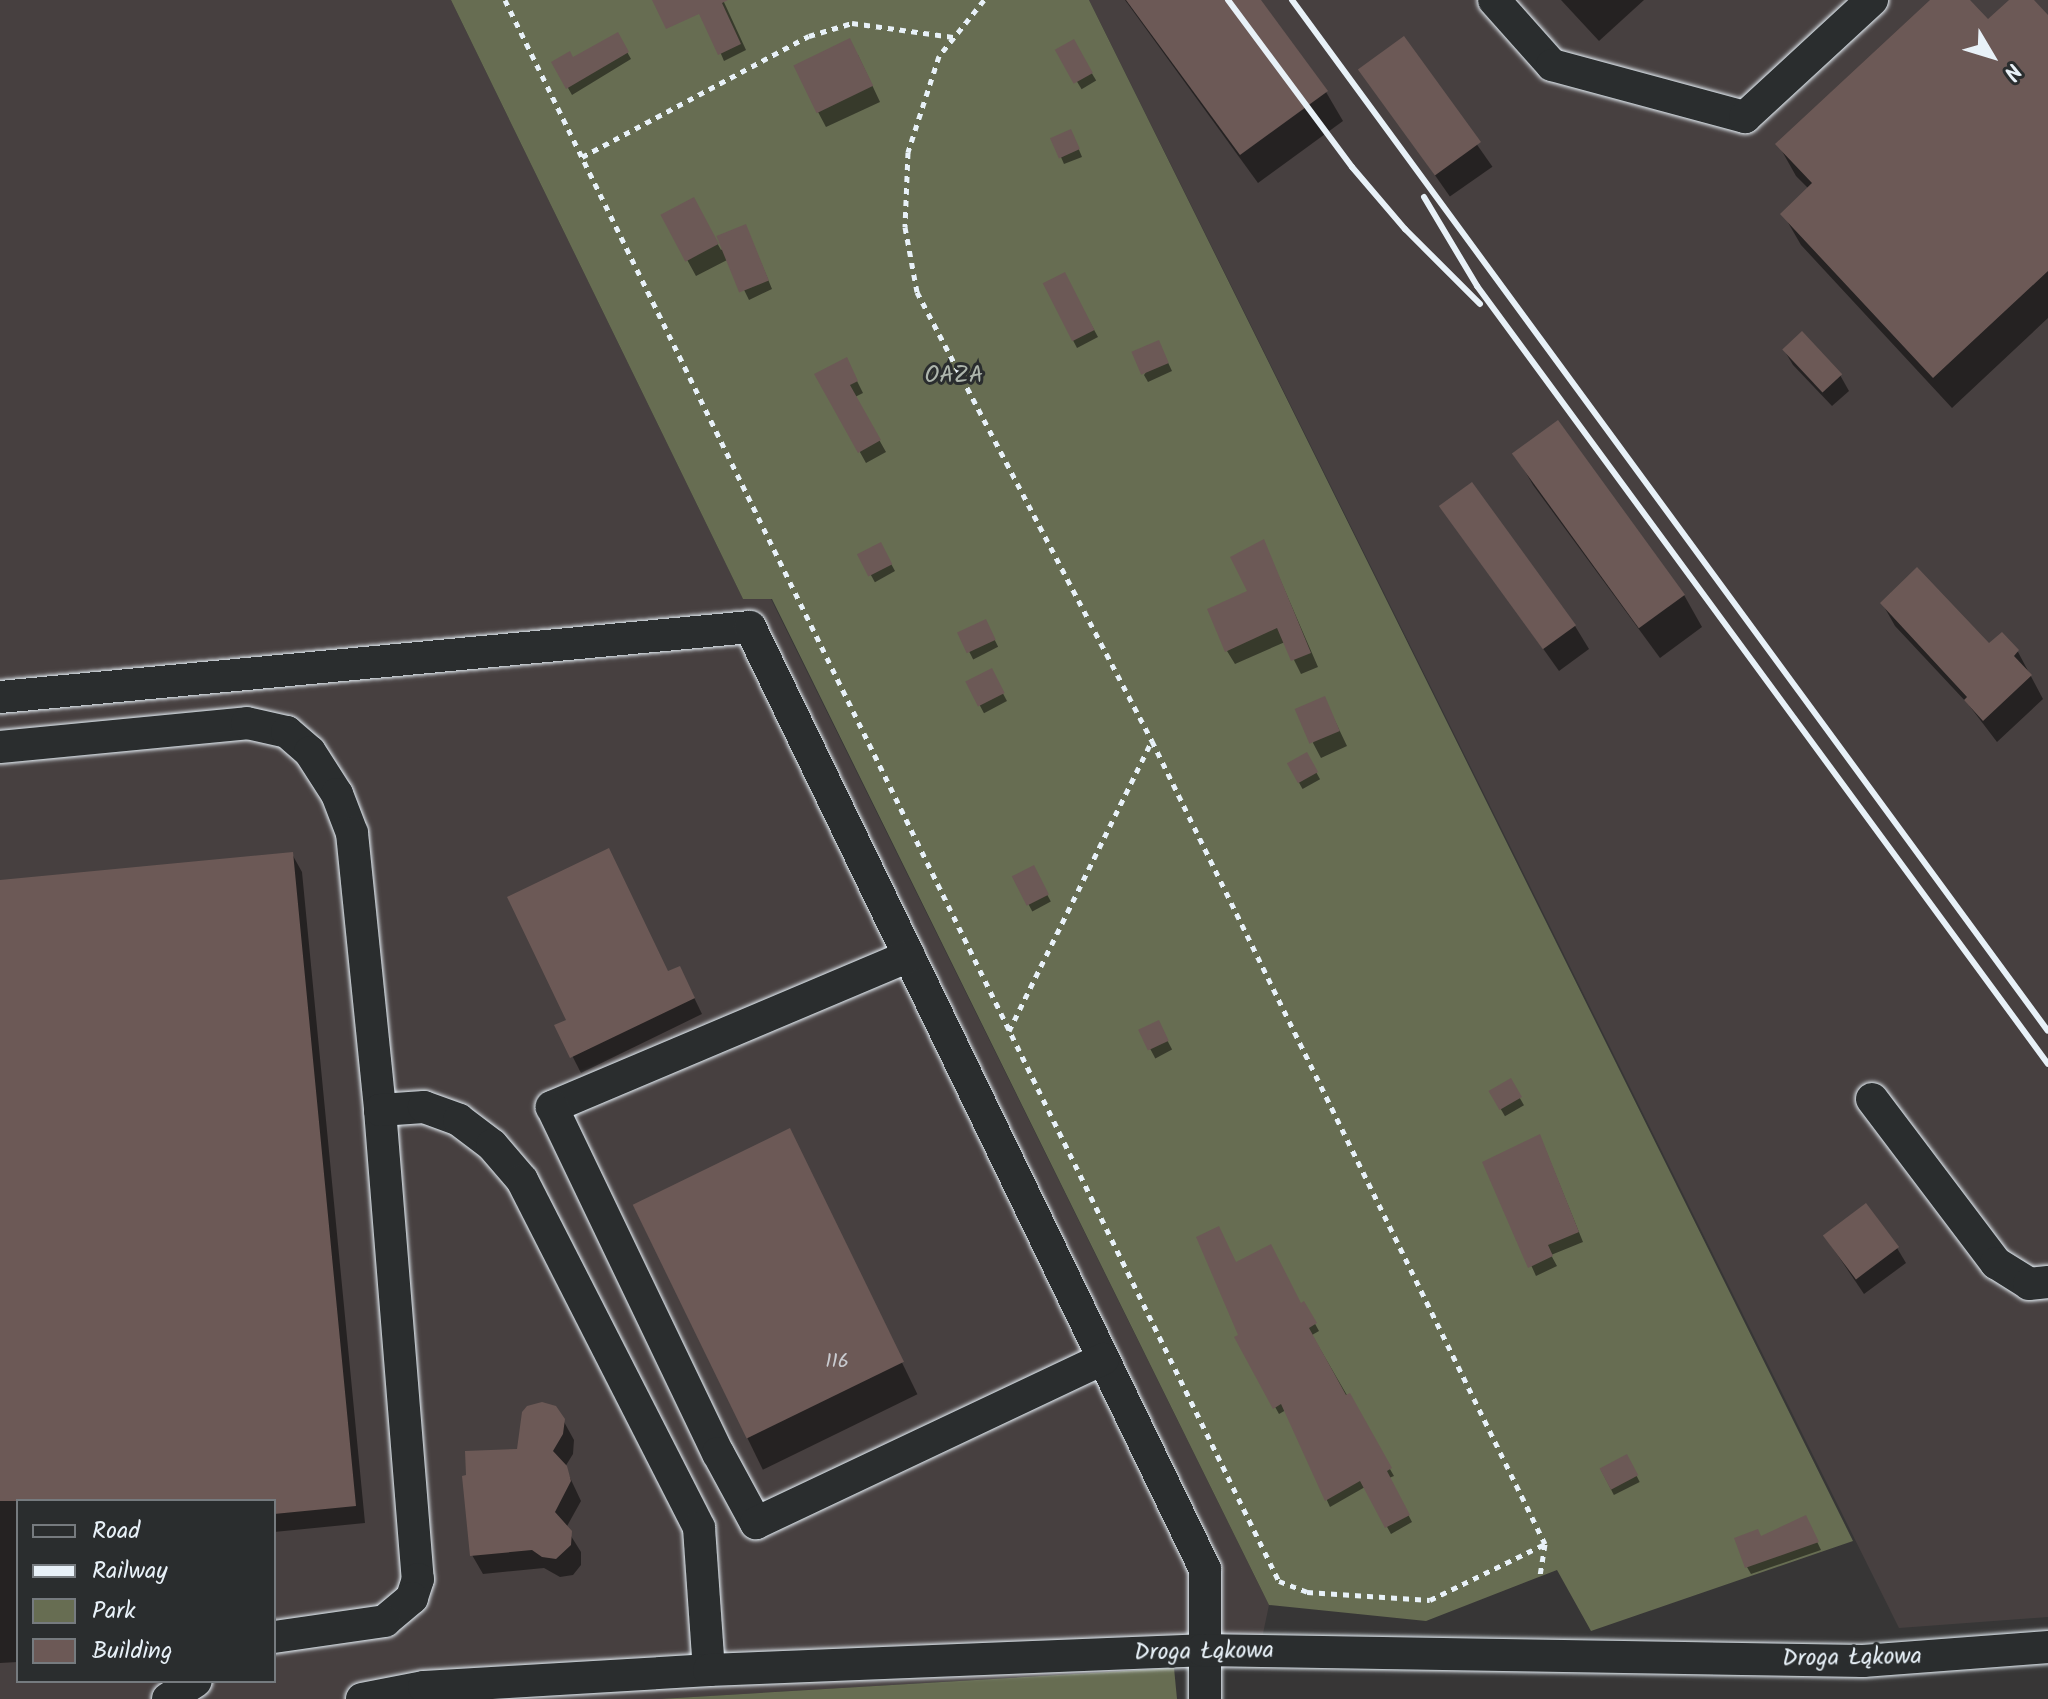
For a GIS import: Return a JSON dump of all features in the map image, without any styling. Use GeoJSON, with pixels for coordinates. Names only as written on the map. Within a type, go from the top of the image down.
{"type":"FeatureCollection","features":[{"type":"Feature","properties":{"kind":"street"},"geometry":{"type":"LineString","coordinates":[[1494,0],[1552,65],[1745,117],[1872,0]]}},
{"type":"Feature","properties":{"kind":"street"},"geometry":{"type":"LineString","coordinates":[[0,697],[750,627],[1205,1569],[1202,1650],[1205,1699]]}},
{"type":"Feature","properties":{"kind":"street"},"geometry":{"type":"LineString","coordinates":[[0,747],[247,723],[287,732],[310,752],[337,794],[352,833],[380,1110],[418,1579],[412,1598],[385,1621],[276,1637]]}},
{"type":"Feature","properties":{"kind":"street"},"geometry":{"type":"LineString","coordinates":[[909,956],[552,1107],[711,1438],[756,1523],[1103,1359]]}},
{"type":"Feature","properties":{"kind":"street"},"geometry":{"type":"LineString","coordinates":[[1872,1099],[1996,1263],[2029,1284],[2048,1282]]}},
{"type":"Feature","properties":{"kind":"street"},"geometry":{"type":"LineString","coordinates":[[380,1110],[424,1107],[459,1120],[492,1145],[522,1180],[699,1528],[709,1670]]}},
{"type":"Feature","properties":{"kind":"street","name":"Droga Łąkowa"},"geometry":{"type":"LineString","coordinates":[[362,1699],[424,1687],[709,1670],[1202,1650],[1863,1661],[2048,1647]]}},
{"type":"Feature","properties":{"kind":"street"},"geometry":{"type":"LineString","coordinates":[[168,1699],[193,1683]]}},
{"type":"Feature","properties":{"kind":"path"},"geometry":{"type":"LineString","coordinates":[[505,0],[1279,1581],[1307,1592],[1430,1600],[1545,1544]]}},
{"type":"Feature","properties":{"kind":"path"},"geometry":{"type":"LineString","coordinates":[[984,0],[939,56],[908,152],[905,227],[917,292],[1152,741],[1545,1544],[1540,1577]]}},
{"type":"Feature","properties":{"kind":"path"},"geometry":{"type":"LineString","coordinates":[[582,157],[809,36],[852,23],[954,37]]}},
{"type":"Feature","properties":{"kind":"path"},"geometry":{"type":"LineString","coordinates":[[1009,1032],[1152,741]]}},
{"type":"Feature","properties":{"kind":"shaded area"},"geometry":{"type":"Polygon","coordinates":[[[0,0],[451,0],[743,599],[771,599],[1269,1605],[1256,1667],[1174,1668],[660,1699],[0,1699],[0,0]]]}},
{"type":"Feature","properties":{"kind":"shaded area"},"geometry":{"type":"Polygon","coordinates":[[[1089,0],[2048,0],[2048,1617],[1899,1628],[1089,0]]]}},
{"type":"Feature","properties":{"kind":"green space","name":"OAZA"},"geometry":{"type":"Polygon","coordinates":[[[451,0],[1089,0],[1853,1541],[1591,1631],[1557,1570],[1426,1621],[1269,1605],[772,599],[743,599],[451,0]]]}},
{"type":"Feature","properties":{"kind":"green space"},"geometry":{"type":"Polygon","coordinates":[[[1174,1668],[1177,1699],[660,1699],[1174,1668]]]}},
{"type":"Feature","properties":{"kind":"building"},"geometry":{"type":"Polygon","coordinates":[[[652,0],[728,0],[722,3],[741,44],[718,55],[699,14],[666,29],[652,0]]]}},
{"type":"Feature","properties":{"kind":"building"},"geometry":{"type":"Polygon","coordinates":[[[1126,0],[1261,0],[1328,91],[1240,155],[1126,0]]]}},
{"type":"Feature","properties":{"kind":"building"},"geometry":{"type":"Polygon","coordinates":[[[1930,0],[1970,0],[1988,19],[2009,0],[2034,0],[2048,15],[2048,271],[1933,378],[1780,214],[1812,183],[1775,144],[1930,0]]]}},
{"type":"Feature","properties":{"kind":"building"},"geometry":{"type":"Polygon","coordinates":[[[618,32],[629,52],[566,89],[551,62],[570,51],[573,57],[618,32]]]}},
{"type":"Feature","properties":{"kind":"building"},"geometry":{"type":"Polygon","coordinates":[[[1404,36],[1481,142],[1435,175],[1358,70],[1404,36]]]}},
{"type":"Feature","properties":{"kind":"building"},"geometry":{"type":"Polygon","coordinates":[[[850,38],[873,86],[817,113],[793,66],[850,38]]]}},
{"type":"Feature","properties":{"kind":"building"},"geometry":{"type":"Polygon","coordinates":[[[1074,39],[1093,73],[1074,84],[1055,50],[1074,39]]]}},
{"type":"Feature","properties":{"kind":"building"},"geometry":{"type":"Polygon","coordinates":[[[1071,129],[1080,149],[1059,158],[1050,138],[1071,129]]]}},
{"type":"Feature","properties":{"kind":"building"},"geometry":{"type":"Polygon","coordinates":[[[694,197],[719,244],[685,262],[660,215],[694,197]]]}},
{"type":"Feature","properties":{"kind":"building"},"geometry":{"type":"Polygon","coordinates":[[[746,224],[769,281],[739,293],[716,236],[746,224]]]}},
{"type":"Feature","properties":{"kind":"building"},"geometry":{"type":"Polygon","coordinates":[[[1065,272],[1095,330],[1072,341],[1043,283],[1065,272]]]}},
{"type":"Feature","properties":{"kind":"building"},"geometry":{"type":"Polygon","coordinates":[[[1802,331],[1842,374],[1822,393],[1782,349],[1802,331]]]}},
{"type":"Feature","properties":{"kind":"building"},"geometry":{"type":"Polygon","coordinates":[[[1159,340],[1169,363],[1141,375],[1131,352],[1159,340]]]}},
{"type":"Feature","properties":{"kind":"building"},"geometry":{"type":"Polygon","coordinates":[[[847,357],[858,381],[850,385],[881,440],[858,453],[814,374],[847,357]]]}},
{"type":"Feature","properties":{"kind":"building"},"geometry":{"type":"Polygon","coordinates":[[[1558,420],[1685,595],[1639,628],[1512,454],[1558,420]]]}},
{"type":"Feature","properties":{"kind":"building"},"geometry":{"type":"Polygon","coordinates":[[[1472,482],[1576,625],[1543,649],[1439,506],[1472,482]]]}},
{"type":"Feature","properties":{"kind":"building"},"geometry":{"type":"Polygon","coordinates":[[[1264,539],[1311,653],[1291,661],[1277,628],[1225,652],[1207,609],[1247,591],[1230,557],[1264,539]]]}},
{"type":"Feature","properties":{"kind":"building"},"geometry":{"type":"Polygon","coordinates":[[[881,542],[892,564],[868,577],[857,554],[881,542]]]}},
{"type":"Feature","properties":{"kind":"building"},"geometry":{"type":"Polygon","coordinates":[[[1917,567],[1989,643],[2002,632],[2019,650],[2014,656],[2032,675],[1983,721],[1964,700],[1967,697],[1880,603],[1917,567]]]}},
{"type":"Feature","properties":{"kind":"building"},"geometry":{"type":"Polygon","coordinates":[[[986,619],[996,640],[967,653],[957,633],[986,619]]]}},
{"type":"Feature","properties":{"kind":"building"},"geometry":{"type":"Polygon","coordinates":[[[992,668],[1005,693],[978,707],[965,682],[992,668]]]}},
{"type":"Feature","properties":{"kind":"building"},"geometry":{"type":"Polygon","coordinates":[[[1325,696],[1340,731],[1309,744],[1295,709],[1325,696]]]}},
{"type":"Feature","properties":{"kind":"building"},"geometry":{"type":"Polygon","coordinates":[[[1307,752],[1318,772],[1298,783],[1287,763],[1307,752]]]}},
{"type":"Feature","properties":{"kind":"building"},"geometry":{"type":"Polygon","coordinates":[[[609,848],[668,971],[680,966],[695,998],[570,1058],[554,1025],[566,1020],[507,897],[609,848]]]}},
{"type":"Feature","properties":{"kind":"building"},"geometry":{"type":"Polygon","coordinates":[[[293,852],[356,1506],[276,1514],[276,1499],[0,1501],[0,880],[293,852]]]}},
{"type":"Feature","properties":{"kind":"building"},"geometry":{"type":"Polygon","coordinates":[[[1034,865],[1049,894],[1027,906],[1012,876],[1034,865]]]}},
{"type":"Feature","properties":{"kind":"building"},"geometry":{"type":"Polygon","coordinates":[[[1159,1020],[1169,1041],[1148,1051],[1138,1030],[1159,1020]]]}},
{"type":"Feature","properties":{"kind":"building"},"geometry":{"type":"Polygon","coordinates":[[[1511,1078],[1522,1097],[1499,1110],[1488,1091],[1511,1078]]]}},
{"type":"Feature","properties":{"kind":"building"},"geometry":{"type":"Polygon","coordinates":[[[790,1128],[904,1362],[747,1438],[633,1205],[790,1128]]]}},
{"type":"Feature","properties":{"kind":"building"},"geometry":{"type":"Polygon","coordinates":[[[1540,1134],[1579,1232],[1548,1245],[1553,1256],[1528,1268],[1482,1162],[1540,1134]]]}},
{"type":"Feature","properties":{"kind":"building"},"geometry":{"type":"Polygon","coordinates":[[[1866,1203],[1899,1247],[1856,1279],[1823,1235],[1866,1203]]]}},
{"type":"Feature","properties":{"kind":"building"},"geometry":{"type":"Polygon","coordinates":[[[1219,1226],[1236,1262],[1271,1244],[1301,1303],[1304,1301],[1317,1323],[1309,1328],[1392,1468],[1387,1471],[1410,1515],[1385,1528],[1360,1481],[1325,1501],[1281,1404],[1273,1409],[1234,1337],[1238,1335],[1196,1237],[1219,1226]]]}},
{"type":"Feature","properties":{"kind":"building"},"geometry":{"type":"Polygon","coordinates":[[[542,1402],[556,1406],[565,1419],[563,1434],[553,1451],[567,1466],[571,1481],[555,1512],[572,1531],[571,1545],[556,1559],[542,1557],[532,1550],[470,1556],[462,1476],[466,1475],[465,1451],[517,1449],[522,1412],[527,1406],[542,1402]]]}},
{"type":"Feature","properties":{"kind":"building"},"geometry":{"type":"Polygon","coordinates":[[[1627,1454],[1638,1475],[1611,1490],[1600,1469],[1627,1454]]]}},
{"type":"Feature","properties":{"kind":"building"},"geometry":{"type":"Polygon","coordinates":[[[1806,1515],[1819,1542],[1745,1568],[1734,1538],[1758,1529],[1761,1536],[1806,1515]]]}},
{"type":"Feature","properties":{"kind":"railway"},"geometry":{"type":"LineString","coordinates":[[1228,0],[1352,167],[1405,229],[1480,304]]}},
{"type":"Feature","properties":{"kind":"railway"},"geometry":{"type":"LineString","coordinates":[[1292,0],[2048,1031]]}},
{"type":"Feature","properties":{"kind":"railway"},"geometry":{"type":"LineString","coordinates":[[1424,197],[1477,286],[2048,1064]]}}]}
